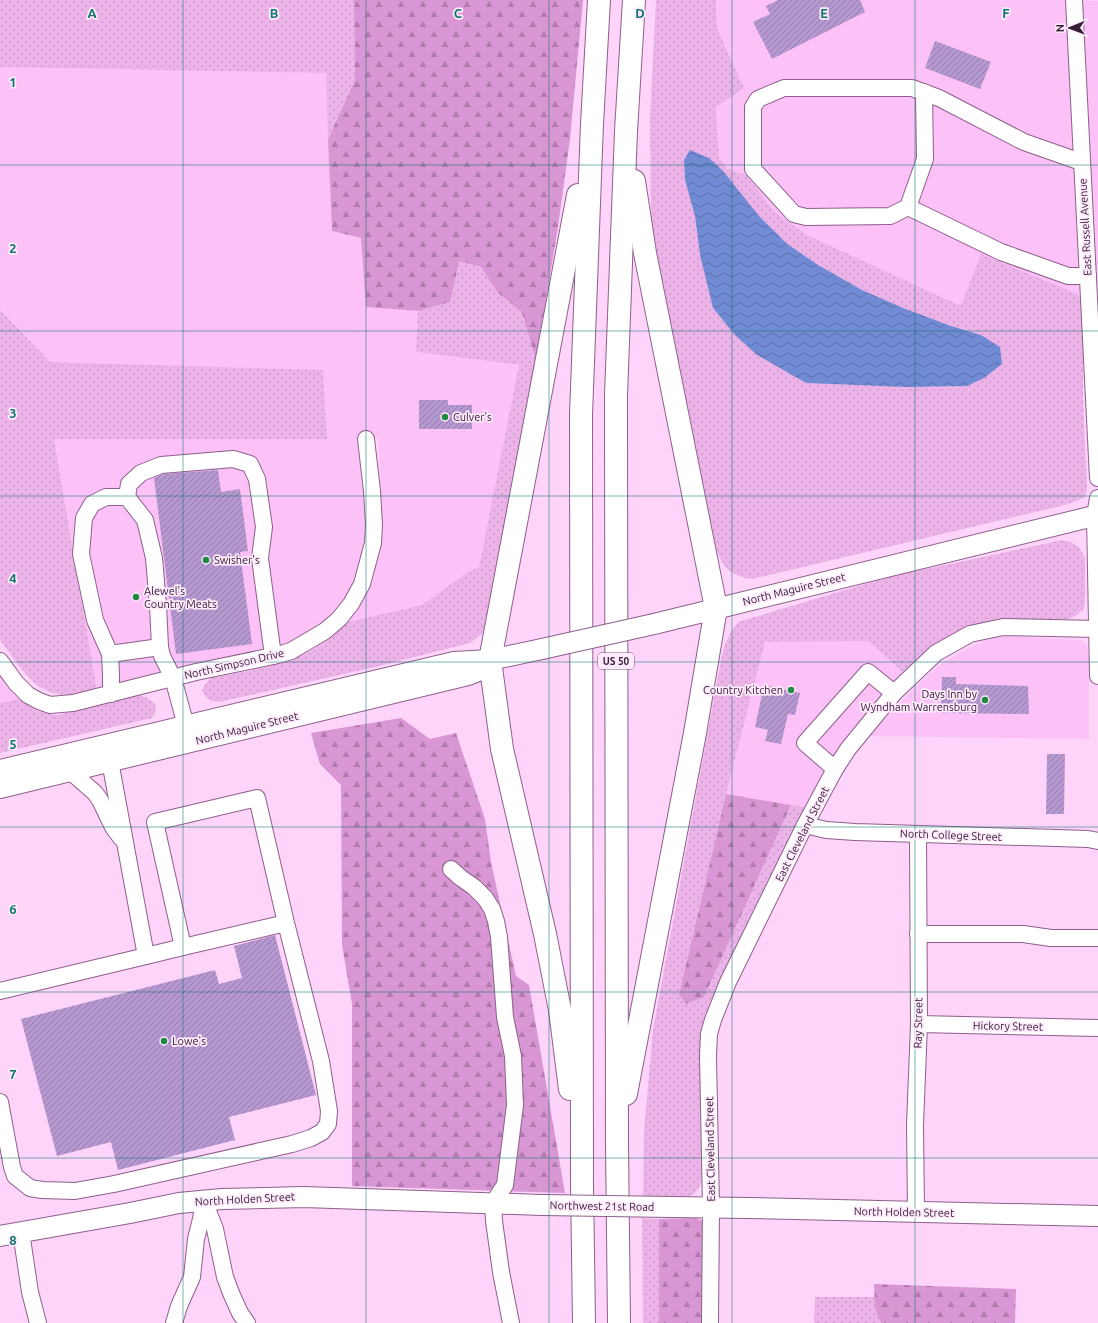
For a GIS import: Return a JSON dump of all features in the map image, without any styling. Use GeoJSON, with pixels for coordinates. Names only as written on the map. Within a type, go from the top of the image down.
{"type":"FeatureCollection","features":[{"type":"Feature","properties":{"kind":"highway"},"geometry":{"type":"LineString","coordinates":[[584,1323],[582,1183],[580,415],[592,124],[599,0]]}},
{"type":"Feature","properties":{"kind":"highway","name":"US 50"},"geometry":{"type":"LineString","coordinates":[[619,1323],[617,1143],[616,395],[626,131],[634,0]]}},
{"type":"Feature","properties":{"kind":"highway"},"geometry":{"type":"LineString","coordinates":[[582,1183],[560,1010],[545,934],[502,750],[490,660],[592,124]]}},
{"type":"Feature","properties":{"kind":"highway"},"geometry":{"type":"LineString","coordinates":[[617,1143],[696,733],[716,608],[645,253],[626,131]]}},
{"type":"Feature","properties":{"kind":"main road","name":"North Maguire Street"},"geometry":{"type":"LineString","coordinates":[[0,770],[454,662],[490,660],[654,624],[1097,510]]}},
{"type":"Feature","properties":{"kind":"main road","name":"North Maguire Street"},"geometry":{"type":"LineString","coordinates":[[0,788],[468,675],[478,671],[490,660]]}},
{"type":"Feature","properties":{"kind":"main road","name":"North Holden Street"},"geometry":{"type":"LineString","coordinates":[[0,1236],[179,1203],[222,1199],[304,1197],[492,1203]]}},
{"type":"Feature","properties":{"kind":"main road","name":"Northwest 21st Road"},"geometry":{"type":"LineString","coordinates":[[492,1203],[711,1208]]}},
{"type":"Feature","properties":{"kind":"main road","name":"North Holden Street"},"geometry":{"type":"LineString","coordinates":[[711,1208],[1098,1216]]}},
{"type":"Feature","properties":{"kind":"street","name":"East Russell Avenue"},"geometry":{"type":"LineString","coordinates":[[1074,0],[1081,162],[1092,252],[1088,276],[1095,343],[1098,478]]}},
{"type":"Feature","properties":{"kind":"street"},"geometry":{"type":"LineString","coordinates":[[924,92],[925,159],[908,206],[890,216],[806,218],[794,214],[753,169],[752,107],[758,99],[784,88],[912,88],[924,92],[939,98],[1024,142],[1081,162]]}},
{"type":"Feature","properties":{"kind":"street"},"geometry":{"type":"LineString","coordinates":[[908,206],[1001,252],[1068,276],[1088,276]]}},
{"type":"Feature","properties":{"kind":"street","name":"North Simpson Drive"},"geometry":{"type":"LineString","coordinates":[[0,661],[16,683],[28,694],[39,701],[50,705],[73,703],[172,678],[291,651],[325,631],[339,619],[351,604],[362,584],[373,543],[374,525],[372,491],[366,439]]}},
{"type":"Feature","properties":{"kind":"street"},"geometry":{"type":"LineString","coordinates":[[186,726],[172,678],[162,656],[160,647],[154,558],[146,520],[127,497],[129,484],[141,473],[161,465],[233,459],[250,464],[257,479],[264,527],[260,558],[273,656]]}},
{"type":"Feature","properties":{"kind":"street"},"geometry":{"type":"LineString","coordinates":[[111,694],[112,674],[110,654],[95,620],[81,554],[84,518],[92,504],[106,497],[127,497]]}},
{"type":"Feature","properties":{"kind":"street"},"geometry":{"type":"LineString","coordinates":[[1097,510],[1098,676]]}},
{"type":"Feature","properties":{"kind":"street","name":"East Cleveland Street"},"geometry":{"type":"LineString","coordinates":[[710,1323],[711,1208],[708,1056],[709,1034],[728,982],[805,825],[835,769],[848,749],[894,693],[936,653],[970,634],[1003,627],[1097,629]]}},
{"type":"Feature","properties":{"kind":"street"},"geometry":{"type":"LineString","coordinates":[[110,654],[160,647]]}},
{"type":"Feature","properties":{"kind":"street"},"geometry":{"type":"LineString","coordinates":[[835,769],[805,743],[868,672],[894,693]]}},
{"type":"Feature","properties":{"kind":"street"},"geometry":{"type":"LineString","coordinates":[[110,762],[146,956]]}},
{"type":"Feature","properties":{"kind":"street"},"geometry":{"type":"LineString","coordinates":[[70,771],[95,792],[113,827],[125,843]]}},
{"type":"Feature","properties":{"kind":"street"},"geometry":{"type":"LineString","coordinates":[[0,1102],[15,1176],[30,1188],[42,1190],[75,1190],[114,1184],[292,1144],[311,1138],[322,1132],[328,1124],[329,1111],[321,1061],[286,923],[257,798],[155,822],[183,947]]}},
{"type":"Feature","properties":{"kind":"street","name":"North College Street"},"geometry":{"type":"LineString","coordinates":[[805,825],[826,830],[855,832],[1088,839],[1098,841]]}},
{"type":"Feature","properties":{"kind":"street","name":"Ray Street"},"geometry":{"type":"LineString","coordinates":[[916,1212],[915,1125],[918,1024],[918,834]]}},
{"type":"Feature","properties":{"kind":"street"},"geometry":{"type":"LineString","coordinates":[[451,869],[461,878],[474,886],[485,898],[492,909],[499,937],[505,1017],[513,1056],[515,1105],[505,1185],[492,1203],[501,1272],[511,1323]]}},
{"type":"Feature","properties":{"kind":"street"},"geometry":{"type":"LineString","coordinates":[[0,991],[286,923]]}},
{"type":"Feature","properties":{"kind":"street"},"geometry":{"type":"LineString","coordinates":[[918,934],[1016,934],[1051,938],[1098,938]]}},
{"type":"Feature","properties":{"kind":"street","name":"Hickory Street"},"geometry":{"type":"LineString","coordinates":[[918,1024],[1098,1028]]}},
{"type":"Feature","properties":{"kind":"street"},"geometry":{"type":"LineString","coordinates":[[174,1323],[179,1306],[192,1276],[196,1239],[204,1201]]}},
{"type":"Feature","properties":{"kind":"street"},"geometry":{"type":"LineString","coordinates":[[204,1201],[215,1229],[225,1277],[240,1313],[247,1323]]}},
{"type":"Feature","properties":{"kind":"street"},"geometry":{"type":"LineString","coordinates":[[21,1232],[30,1292],[38,1323]]}},
{"type":"Feature","properties":{"kind":"shaded area"},"geometry":{"type":"Polygon","coordinates":[[[0,0],[354,0],[355,80],[328,139],[326,73],[0,67],[0,0]]]}},
{"type":"Feature","properties":{"kind":"shaded area"},"geometry":{"type":"Polygon","coordinates":[[[656,0],[716,0],[717,28],[744,88],[716,107],[719,158],[728,169],[746,175],[776,213],[807,235],[961,306],[981,254],[1077,294],[1083,301],[1083,396],[1087,488],[1085,497],[1065,505],[752,579],[735,574],[729,570],[721,560],[712,536],[651,231],[650,117],[656,0]],[[684,160],[685,180],[695,216],[700,255],[713,308],[735,335],[757,355],[806,383],[905,387],[967,386],[981,335],[930,319],[905,309],[856,287],[832,274],[787,244],[761,218],[684,160]]]}},
{"type":"Feature","properties":{"kind":"shaded area"},"geometry":{"type":"Polygon","coordinates":[[[716,0],[1067,0],[1083,301],[961,306],[807,235],[776,213],[746,175],[728,169],[719,158],[716,107],[744,88],[717,27],[716,0]]]}},
{"type":"Feature","properties":{"kind":"shaded area"},"geometry":{"type":"Polygon","coordinates":[[[1074,0],[1098,1],[1098,269],[1087,269],[1074,0]]]}},
{"type":"Feature","properties":{"kind":"shaded area"},"geometry":{"type":"Polygon","coordinates":[[[0,67],[326,73],[332,231],[361,238],[367,306],[418,311],[417,352],[519,365],[479,567],[465,574],[422,605],[348,622],[360,603],[380,553],[379,439],[366,439],[366,542],[355,582],[345,602],[328,621],[295,642],[276,649],[97,691],[54,438],[327,439],[323,370],[50,362],[0,310],[0,67]]]}},
{"type":"Feature","properties":{"kind":"shaded area"},"geometry":{"type":"Polygon","coordinates":[[[459,261],[481,267],[497,292],[522,312],[536,359],[546,300],[552,299],[486,628],[481,635],[470,643],[379,666],[224,701],[216,702],[210,700],[202,691],[205,684],[211,678],[261,668],[298,657],[319,645],[348,622],[422,605],[465,574],[479,567],[519,365],[416,352],[418,311],[450,302],[459,261]]]}},
{"type":"Feature","properties":{"kind":"shaded area"},"geometry":{"type":"Polygon","coordinates":[[[0,310],[50,362],[323,370],[327,439],[54,439],[97,691],[77,694],[49,692],[29,678],[0,640],[0,310]]]}},
{"type":"Feature","properties":{"kind":"shaded area"},"geometry":{"type":"Polygon","coordinates":[[[1062,540],[1079,547],[1085,558],[1084,609],[1075,616],[1066,620],[1006,619],[978,624],[959,630],[931,647],[903,672],[868,641],[765,642],[726,794],[679,995],[686,1004],[704,997],[791,805],[805,807],[711,1005],[703,1176],[700,1186],[695,1193],[687,1198],[643,1198],[644,1131],[653,1030],[723,650],[726,641],[738,622],[899,574],[1062,540]]]}},
{"type":"Feature","properties":{"kind":"shaded area"},"geometry":{"type":"Polygon","coordinates":[[[1007,636],[1080,640],[1087,645],[1089,656],[1089,739],[869,736],[917,685],[942,663],[970,647],[989,639],[1007,636]]]}},
{"type":"Feature","properties":{"kind":"shaded area"},"geometry":{"type":"Polygon","coordinates":[[[868,641],[903,672],[876,702],[848,739],[820,780],[805,807],[726,794],[765,642],[868,641]]]}},
{"type":"Feature","properties":{"kind":"shaded area"},"geometry":{"type":"Polygon","coordinates":[[[0,674],[19,699],[0,703],[0,674]]]}},
{"type":"Feature","properties":{"kind":"shaded area"},"geometry":{"type":"Polygon","coordinates":[[[140,695],[149,699],[155,704],[156,711],[152,718],[0,753],[0,703],[19,699],[37,710],[58,715],[140,695]]]}},
{"type":"Feature","properties":{"kind":"shaded area"},"geometry":{"type":"Polygon","coordinates":[[[642,1218],[659,1219],[659,1323],[643,1323],[642,1218]]]}},
{"type":"Feature","properties":{"kind":"shaded area"},"geometry":{"type":"Polygon","coordinates":[[[815,1297],[875,1297],[875,1308],[881,1323],[814,1323],[815,1297]]]}},
{"type":"Feature","properties":{"kind":"green space"},"geometry":{"type":"Polygon","coordinates":[[[354,0],[583,0],[570,139],[558,227],[536,360],[522,312],[497,292],[481,267],[459,261],[450,302],[418,311],[366,307],[361,238],[332,231],[328,139],[355,80],[354,0]]]}},
{"type":"Feature","properties":{"kind":"green space"},"geometry":{"type":"Polygon","coordinates":[[[401,718],[430,739],[456,733],[485,819],[491,862],[516,976],[529,985],[565,1193],[352,1186],[352,1004],[342,945],[341,785],[320,764],[311,733],[401,718]]]}},
{"type":"Feature","properties":{"kind":"green space"},"geometry":{"type":"Polygon","coordinates":[[[726,794],[791,805],[704,997],[686,1004],[679,995],[726,794]]]}},
{"type":"Feature","properties":{"kind":"green space"},"geometry":{"type":"Polygon","coordinates":[[[696,1218],[703,1221],[704,1323],[659,1323],[659,1219],[696,1218]]]}},
{"type":"Feature","properties":{"kind":"green space"},"geometry":{"type":"Polygon","coordinates":[[[874,1284],[1016,1289],[1015,1323],[881,1323],[875,1308],[874,1284]]]}},
{"type":"Feature","properties":{"kind":"water"},"geometry":{"type":"Polygon","coordinates":[[[690,150],[709,158],[723,171],[759,216],[786,243],[818,265],[862,290],[903,308],[951,326],[981,335],[1000,347],[1002,364],[984,378],[967,386],[905,387],[806,383],[757,355],[735,335],[713,308],[700,255],[695,216],[685,180],[684,160],[690,150]]]}},
{"type":"Feature","properties":{"kind":"building"},"geometry":{"type":"Polygon","coordinates":[[[778,0],[860,0],[865,12],[772,59],[753,22],[770,14],[766,6],[778,0]]]}},
{"type":"Feature","properties":{"kind":"building"},"geometry":{"type":"Polygon","coordinates":[[[935,41],[991,62],[980,89],[925,68],[935,41]]]}},
{"type":"Feature","properties":{"kind":"building","name":"Culver's"},"geometry":{"type":"Polygon","coordinates":[[[419,400],[448,400],[448,405],[472,405],[472,429],[419,429],[419,400]]]}},
{"type":"Feature","properties":{"kind":"building"},"geometry":{"type":"Polygon","coordinates":[[[218,470],[221,492],[240,489],[248,551],[240,552],[252,644],[176,654],[154,478],[163,474],[218,470]]]}},
{"type":"Feature","properties":{"kind":"building","name":"Days Inn by Wyndham Warrensburg"},"geometry":{"type":"Polygon","coordinates":[[[942,677],[956,677],[956,684],[1028,686],[1029,714],[941,713],[942,677]]]}},
{"type":"Feature","properties":{"kind":"building"},"geometry":{"type":"Polygon","coordinates":[[[764,685],[800,693],[795,715],[788,714],[781,744],[765,741],[768,730],[755,727],[764,685]]]}},
{"type":"Feature","properties":{"kind":"building"},"geometry":{"type":"Polygon","coordinates":[[[1047,754],[1065,754],[1064,814],[1046,814],[1047,754]]]}},
{"type":"Feature","properties":{"kind":"building","name":"Lowe's"},"geometry":{"type":"Polygon","coordinates":[[[275,935],[316,1095],[229,1117],[235,1140],[118,1170],[111,1142],[57,1156],[21,1019],[215,970],[219,984],[242,978],[234,946],[275,935]]]}},
{"type":"Feature","properties":{"kind":"place","name":"Culver's"},"geometry":{"type":"Point","coordinates":[445,417]}},
{"type":"Feature","properties":{"kind":"place","name":"Swisher's"},"geometry":{"type":"Point","coordinates":[206,560]}},
{"type":"Feature","properties":{"kind":"place","name":"Alewel's Country Meats"},"geometry":{"type":"Point","coordinates":[136,597]}},
{"type":"Feature","properties":{"kind":"place","name":"Country Kitchen"},"geometry":{"type":"Point","coordinates":[791,690]}},
{"type":"Feature","properties":{"kind":"place","name":"Days Inn by Wyndham Warrensburg"},"geometry":{"type":"Point","coordinates":[985,700]}},
{"type":"Feature","properties":{"kind":"place","name":"Lowe's"},"geometry":{"type":"Point","coordinates":[164,1041]}}]}
